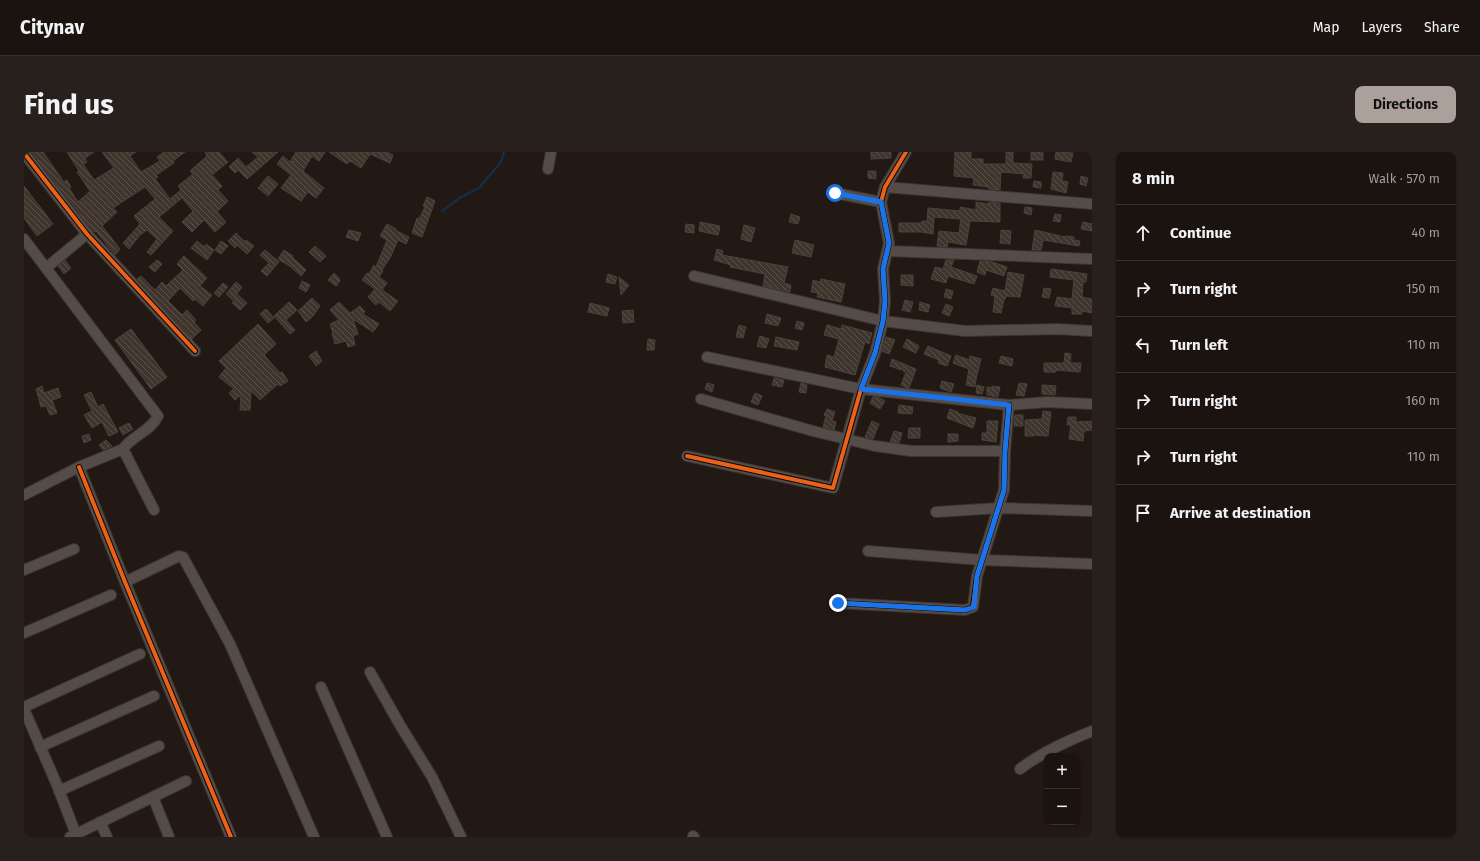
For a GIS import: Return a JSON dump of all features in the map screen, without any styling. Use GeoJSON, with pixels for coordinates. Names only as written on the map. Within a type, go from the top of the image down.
{"type":"FeatureCollection","features":[{"type":"Feature","properties":{"kind":"street"},"geometry":{"type":"LineString","coordinates":[[548,169],[551,152]]}},
{"type":"Feature","properties":{"kind":"street"},"geometry":{"type":"LineString","coordinates":[[687,456],[833,488],[846,438],[861,389],[875,353],[883,321],[885,301],[883,269],[889,243],[881,202],[884,187],[906,152]]}},
{"type":"Feature","properties":{"kind":"street"},"geometry":{"type":"LineString","coordinates":[[24,153],[87,234],[195,351]]}},
{"type":"Feature","properties":{"kind":"street"},"geometry":{"type":"LineString","coordinates":[[884,187],[1092,204]]}},
{"type":"Feature","properties":{"kind":"street"},"geometry":{"type":"LineString","coordinates":[[835,193],[881,202]]}},
{"type":"Feature","properties":{"kind":"street"},"geometry":{"type":"LineString","coordinates":[[46,268],[87,234]]}},
{"type":"Feature","properties":{"kind":"street"},"geometry":{"type":"LineString","coordinates":[[24,239],[158,416],[153,423],[126,444],[123,449],[79,467],[24,495]]}},
{"type":"Feature","properties":{"kind":"street"},"geometry":{"type":"LineString","coordinates":[[888,251],[1092,259]]}},
{"type":"Feature","properties":{"kind":"street"},"geometry":{"type":"LineString","coordinates":[[694,276],[883,321],[965,331],[1057,329],[1092,331]]}},
{"type":"Feature","properties":{"kind":"street"},"geometry":{"type":"LineString","coordinates":[[707,357],[861,389],[1009,405],[1047,402],[1092,404]]}},
{"type":"Feature","properties":{"kind":"street"},"geometry":{"type":"LineString","coordinates":[[701,399],[813,431],[875,446],[911,451],[1005,451]]}},
{"type":"Feature","properties":{"kind":"street"},"geometry":{"type":"LineString","coordinates":[[838,603],[965,610],[974,607],[976,585],[982,560],[1006,482],[1005,451],[1009,405]]}},
{"type":"Feature","properties":{"kind":"street"},"geometry":{"type":"LineString","coordinates":[[123,449],[154,510]]}},
{"type":"Feature","properties":{"kind":"street"},"geometry":{"type":"LineString","coordinates":[[79,467],[231,837]]}},
{"type":"Feature","properties":{"kind":"street"},"geometry":{"type":"LineString","coordinates":[[936,512],[999,508],[1092,511]]}},
{"type":"Feature","properties":{"kind":"street"},"geometry":{"type":"LineString","coordinates":[[24,570],[74,549]]}},
{"type":"Feature","properties":{"kind":"street"},"geometry":{"type":"LineString","coordinates":[[868,552],[982,560],[1092,564]]}},
{"type":"Feature","properties":{"kind":"street"},"geometry":{"type":"LineString","coordinates":[[125,582],[179,556],[183,557],[228,638],[314,837]]}},
{"type":"Feature","properties":{"kind":"street"},"geometry":{"type":"LineString","coordinates":[[24,633],[111,595]]}},
{"type":"Feature","properties":{"kind":"street"},"geometry":{"type":"LineString","coordinates":[[140,654],[24,708],[59,791],[74,836],[186,781]]}},
{"type":"Feature","properties":{"kind":"street"},"geometry":{"type":"LineString","coordinates":[[370,672],[432,777],[461,837]]}},
{"type":"Feature","properties":{"kind":"street"},"geometry":{"type":"LineString","coordinates":[[321,687],[387,837]]}},
{"type":"Feature","properties":{"kind":"street"},"geometry":{"type":"LineString","coordinates":[[40,747],[154,696]]}},
{"type":"Feature","properties":{"kind":"street"},"geometry":{"type":"LineString","coordinates":[[1020,769],[1034,759],[1072,739],[1092,731]]}},
{"type":"Feature","properties":{"kind":"street"},"geometry":{"type":"LineString","coordinates":[[59,791],[159,746]]}},
{"type":"Feature","properties":{"kind":"street"},"geometry":{"type":"LineString","coordinates":[[153,797],[169,837]]}},
{"type":"Feature","properties":{"kind":"street"},"geometry":{"type":"LineString","coordinates":[[100,822],[107,837]]}},
{"type":"Feature","properties":{"kind":"building"},"geometry":{"type":"Polygon","coordinates":[[[31,152],[43,152],[64,182],[67,180],[71,187],[69,188],[78,202],[90,191],[77,172],[79,171],[67,152],[94,152],[85,158],[87,162],[83,164],[94,180],[114,168],[102,152],[136,152],[130,156],[141,172],[160,161],[157,157],[164,152],[185,152],[173,161],[174,163],[156,175],[158,177],[155,179],[170,199],[181,190],[178,186],[193,174],[190,171],[207,156],[205,152],[219,152],[228,162],[212,175],[222,186],[218,190],[228,201],[217,212],[226,222],[215,232],[204,220],[192,232],[182,222],[193,211],[182,198],[159,217],[173,231],[151,255],[147,252],[157,239],[147,230],[140,235],[129,249],[123,243],[140,224],[134,216],[155,199],[145,187],[113,208],[117,212],[102,226],[120,249],[115,255],[96,231],[94,232],[92,230],[31,152]]]}},
{"type":"Feature","properties":{"kind":"building"},"geometry":{"type":"Polygon","coordinates":[[[252,152],[278,152],[247,179],[238,170],[235,173],[229,167],[238,158],[246,167],[258,157],[252,152]]]}},
{"type":"Feature","properties":{"kind":"building"},"geometry":{"type":"Polygon","coordinates":[[[296,152],[325,152],[319,161],[312,156],[303,171],[324,188],[316,198],[308,192],[301,201],[281,188],[291,175],[277,164],[283,156],[290,162],[296,152]]]}},
{"type":"Feature","properties":{"kind":"building"},"geometry":{"type":"Polygon","coordinates":[[[329,152],[387,152],[393,155],[390,163],[370,154],[361,168],[350,161],[347,164],[329,152]]]}},
{"type":"Feature","properties":{"kind":"building"},"geometry":{"type":"Polygon","coordinates":[[[871,152],[891,152],[891,158],[871,159],[871,152]]]}},
{"type":"Feature","properties":{"kind":"building"},"geometry":{"type":"Polygon","coordinates":[[[955,152],[971,152],[971,159],[983,159],[983,164],[1006,164],[1006,152],[1013,152],[1013,163],[1032,164],[1031,178],[1023,178],[1024,174],[1001,172],[1000,190],[973,185],[974,178],[954,176],[955,152]]]}},
{"type":"Feature","properties":{"kind":"building"},"geometry":{"type":"Polygon","coordinates":[[[1031,152],[1043,152],[1043,160],[1031,160],[1031,152]]]}},
{"type":"Feature","properties":{"kind":"building"},"geometry":{"type":"Polygon","coordinates":[[[1056,152],[1073,153],[1071,162],[1055,159],[1056,152]]]}},
{"type":"Feature","properties":{"kind":"building"},"geometry":{"type":"Polygon","coordinates":[[[868,171],[876,171],[876,179],[868,178],[868,171]]]}},
{"type":"Feature","properties":{"kind":"building"},"geometry":{"type":"Polygon","coordinates":[[[1053,172],[1063,173],[1062,181],[1068,182],[1066,193],[1051,189],[1053,172]]]}},
{"type":"Feature","properties":{"kind":"building"},"geometry":{"type":"Polygon","coordinates":[[[268,176],[278,184],[268,196],[258,188],[268,176]]]}},
{"type":"Feature","properties":{"kind":"building"},"geometry":{"type":"Polygon","coordinates":[[[1081,176],[1088,178],[1086,186],[1080,184],[1081,176]]]}},
{"type":"Feature","properties":{"kind":"building"},"geometry":{"type":"Polygon","coordinates":[[[1034,181],[1041,182],[1041,188],[1033,187],[1034,181]]]}},
{"type":"Feature","properties":{"kind":"building"},"geometry":{"type":"Polygon","coordinates":[[[24,186],[53,224],[37,236],[24,218],[24,186]]]}},
{"type":"Feature","properties":{"kind":"building"},"geometry":{"type":"Polygon","coordinates":[[[427,197],[435,201],[422,237],[412,233],[417,218],[419,219],[425,207],[423,206],[427,197]]]}},
{"type":"Feature","properties":{"kind":"building"},"geometry":{"type":"Polygon","coordinates":[[[976,202],[988,204],[989,202],[1000,203],[1000,222],[970,221],[966,245],[948,242],[947,247],[937,246],[939,231],[959,233],[961,219],[934,217],[933,234],[921,232],[899,232],[899,223],[922,223],[922,221],[927,221],[928,208],[960,211],[960,207],[976,210],[976,202]]]}},
{"type":"Feature","properties":{"kind":"building"},"geometry":{"type":"Polygon","coordinates":[[[1025,207],[1032,208],[1031,215],[1024,213],[1025,207]]]}},
{"type":"Feature","properties":{"kind":"building"},"geometry":{"type":"Polygon","coordinates":[[[791,214],[800,217],[798,224],[789,222],[791,214]]]}},
{"type":"Feature","properties":{"kind":"building"},"geometry":{"type":"Polygon","coordinates":[[[1055,214],[1061,215],[1060,222],[1053,221],[1055,214]]]}},
{"type":"Feature","properties":{"kind":"building"},"geometry":{"type":"Polygon","coordinates":[[[700,222],[720,226],[718,235],[699,231],[700,222]]]}},
{"type":"Feature","properties":{"kind":"building"},"geometry":{"type":"Polygon","coordinates":[[[1083,222],[1092,224],[1092,231],[1081,229],[1083,222]]]}},
{"type":"Feature","properties":{"kind":"building"},"geometry":{"type":"Polygon","coordinates":[[[387,224],[409,237],[406,244],[398,240],[379,277],[387,283],[382,290],[398,301],[390,311],[379,302],[376,305],[368,297],[375,289],[362,280],[367,273],[369,274],[374,265],[376,267],[387,240],[380,236],[387,224]]]}},
{"type":"Feature","properties":{"kind":"building"},"geometry":{"type":"Polygon","coordinates":[[[686,224],[694,225],[694,233],[685,232],[686,224]]]}},
{"type":"Feature","properties":{"kind":"building"},"geometry":{"type":"Polygon","coordinates":[[[744,225],[755,228],[751,242],[741,239],[744,225]]]}},
{"type":"Feature","properties":{"kind":"building"},"geometry":{"type":"Polygon","coordinates":[[[349,230],[361,233],[358,241],[346,237],[349,230]]]}},
{"type":"Feature","properties":{"kind":"building"},"geometry":{"type":"Polygon","coordinates":[[[1001,230],[1011,231],[1010,244],[1000,243],[1001,230]]]}},
{"type":"Feature","properties":{"kind":"building"},"geometry":{"type":"Polygon","coordinates":[[[1035,230],[1065,237],[1074,237],[1074,240],[1080,241],[1079,246],[1043,240],[1041,250],[1032,250],[1035,230]]]}},
{"type":"Feature","properties":{"kind":"building"},"geometry":{"type":"Polygon","coordinates":[[[236,233],[245,242],[246,240],[254,246],[247,254],[237,245],[235,248],[228,241],[236,233]]]}},
{"type":"Feature","properties":{"kind":"building"},"geometry":{"type":"Polygon","coordinates":[[[795,240],[814,245],[811,257],[792,253],[795,240]]]}},
{"type":"Feature","properties":{"kind":"building"},"geometry":{"type":"Polygon","coordinates":[[[197,241],[204,247],[206,244],[214,250],[207,260],[191,248],[197,241]]]}},
{"type":"Feature","properties":{"kind":"building"},"geometry":{"type":"Polygon","coordinates":[[[221,241],[228,246],[221,254],[215,250],[221,241]]]}},
{"type":"Feature","properties":{"kind":"building"},"geometry":{"type":"Polygon","coordinates":[[[315,246],[326,256],[320,262],[309,252],[315,246]]]}},
{"type":"Feature","properties":{"kind":"building"},"geometry":{"type":"Polygon","coordinates":[[[717,249],[723,251],[722,255],[788,267],[784,283],[791,285],[790,292],[763,286],[765,274],[730,267],[731,265],[714,260],[717,249]]]}},
{"type":"Feature","properties":{"kind":"building"},"geometry":{"type":"Polygon","coordinates":[[[265,250],[279,262],[267,276],[261,271],[269,263],[260,255],[265,250]]]}},
{"type":"Feature","properties":{"kind":"building"},"geometry":{"type":"Polygon","coordinates":[[[284,250],[293,256],[292,257],[306,270],[301,276],[291,267],[278,259],[284,250]]]}},
{"type":"Feature","properties":{"kind":"building"},"geometry":{"type":"Polygon","coordinates":[[[184,256],[207,278],[200,286],[212,295],[203,306],[195,299],[193,301],[180,288],[168,301],[182,315],[187,310],[196,320],[194,322],[201,330],[192,339],[137,279],[141,276],[155,290],[162,282],[166,286],[183,270],[177,264],[184,256]]]}},
{"type":"Feature","properties":{"kind":"building"},"geometry":{"type":"Polygon","coordinates":[[[65,260],[71,268],[64,274],[58,266],[65,260]]]}},
{"type":"Feature","properties":{"kind":"building"},"geometry":{"type":"Polygon","coordinates":[[[157,260],[162,264],[155,272],[149,267],[157,260]]]}},
{"type":"Feature","properties":{"kind":"building"},"geometry":{"type":"Polygon","coordinates":[[[946,260],[954,260],[951,267],[977,276],[974,284],[948,276],[946,283],[931,279],[935,267],[943,269],[946,260]]]}},
{"type":"Feature","properties":{"kind":"building"},"geometry":{"type":"Polygon","coordinates":[[[980,261],[989,261],[1007,267],[1004,276],[986,270],[985,275],[977,272],[980,261]]]}},
{"type":"Feature","properties":{"kind":"building"},"geometry":{"type":"Polygon","coordinates":[[[1051,269],[1087,274],[1086,282],[1083,282],[1082,297],[1092,299],[1092,313],[1082,311],[1082,314],[1072,314],[1072,308],[1055,306],[1057,297],[1072,299],[1074,280],[1050,277],[1051,269]]]}},
{"type":"Feature","properties":{"kind":"building"},"geometry":{"type":"Polygon","coordinates":[[[1008,272],[1024,275],[1020,297],[1006,296],[1001,313],[993,312],[995,296],[991,295],[993,288],[1005,291],[1008,272]]]}},
{"type":"Feature","properties":{"kind":"building"},"geometry":{"type":"Polygon","coordinates":[[[334,273],[340,279],[336,286],[328,280],[334,273]]]}},
{"type":"Feature","properties":{"kind":"building"},"geometry":{"type":"Polygon","coordinates":[[[608,274],[617,277],[615,284],[606,282],[608,274]]]}},
{"type":"Feature","properties":{"kind":"building"},"geometry":{"type":"Polygon","coordinates":[[[901,275],[913,275],[913,286],[901,285],[901,275]]]}},
{"type":"Feature","properties":{"kind":"building"},"geometry":{"type":"Polygon","coordinates":[[[619,277],[629,285],[621,295],[619,277]]]}},
{"type":"Feature","properties":{"kind":"building"},"geometry":{"type":"Polygon","coordinates":[[[821,279],[845,284],[841,302],[817,297],[818,293],[811,292],[813,280],[820,282],[821,279]]]}},
{"type":"Feature","properties":{"kind":"building"},"geometry":{"type":"Polygon","coordinates":[[[302,281],[310,285],[306,292],[299,288],[302,281]]]}},
{"type":"Feature","properties":{"kind":"building"},"geometry":{"type":"Polygon","coordinates":[[[236,282],[242,287],[237,294],[247,303],[240,310],[232,303],[234,301],[226,294],[236,282]]]}},
{"type":"Feature","properties":{"kind":"building"},"geometry":{"type":"Polygon","coordinates":[[[223,283],[228,287],[219,297],[214,293],[223,283]]]}},
{"type":"Feature","properties":{"kind":"building"},"geometry":{"type":"Polygon","coordinates":[[[1044,288],[1051,289],[1049,298],[1042,297],[1044,288]]]}},
{"type":"Feature","properties":{"kind":"building"},"geometry":{"type":"Polygon","coordinates":[[[946,289],[953,291],[951,299],[944,297],[946,289]]]}},
{"type":"Feature","properties":{"kind":"building"},"geometry":{"type":"Polygon","coordinates":[[[312,298],[320,306],[312,317],[306,322],[298,311],[312,298]]]}},
{"type":"Feature","properties":{"kind":"building"},"geometry":{"type":"Polygon","coordinates":[[[905,300],[913,302],[910,312],[902,310],[905,300]]]}},
{"type":"Feature","properties":{"kind":"building"},"geometry":{"type":"Polygon","coordinates":[[[289,302],[297,310],[286,320],[295,330],[290,334],[274,316],[289,302]]]}},
{"type":"Feature","properties":{"kind":"building"},"geometry":{"type":"Polygon","coordinates":[[[339,302],[350,313],[360,306],[365,312],[363,314],[379,324],[373,332],[353,319],[358,334],[353,336],[355,345],[348,347],[346,341],[335,344],[330,324],[339,320],[330,310],[339,302]]]}},
{"type":"Feature","properties":{"kind":"building"},"geometry":{"type":"Polygon","coordinates":[[[920,302],[930,305],[928,312],[919,310],[920,302]]]}},
{"type":"Feature","properties":{"kind":"building"},"geometry":{"type":"Polygon","coordinates":[[[590,303],[609,308],[607,316],[588,312],[590,303]]]}},
{"type":"Feature","properties":{"kind":"building"},"geometry":{"type":"Polygon","coordinates":[[[946,304],[953,307],[949,316],[942,313],[946,304]]]}},
{"type":"Feature","properties":{"kind":"building"},"geometry":{"type":"Polygon","coordinates":[[[266,309],[274,318],[268,323],[260,314],[266,309]]]}},
{"type":"Feature","properties":{"kind":"building"},"geometry":{"type":"Polygon","coordinates":[[[633,310],[634,322],[623,323],[622,311],[633,310]]]}},
{"type":"Feature","properties":{"kind":"building"},"geometry":{"type":"Polygon","coordinates":[[[767,314],[781,318],[778,326],[765,323],[767,314]]]}},
{"type":"Feature","properties":{"kind":"building"},"geometry":{"type":"Polygon","coordinates":[[[797,321],[804,323],[802,330],[795,328],[797,321]]]}},
{"type":"Feature","properties":{"kind":"building"},"geometry":{"type":"Polygon","coordinates":[[[258,324],[276,344],[264,355],[280,373],[282,372],[288,381],[280,386],[278,384],[260,400],[251,391],[250,410],[240,410],[241,395],[235,400],[229,393],[234,389],[219,377],[226,368],[219,361],[258,324]]]}},
{"type":"Feature","properties":{"kind":"building"},"geometry":{"type":"Polygon","coordinates":[[[739,325],[746,327],[743,338],[736,337],[739,325]]]}},
{"type":"Feature","properties":{"kind":"building"},"geometry":{"type":"Polygon","coordinates":[[[827,325],[841,329],[842,325],[872,333],[869,344],[865,342],[855,375],[825,367],[827,355],[834,357],[839,339],[824,335],[827,325]]]}},
{"type":"Feature","properties":{"kind":"building"},"geometry":{"type":"Polygon","coordinates":[[[131,329],[167,377],[151,389],[115,340],[131,329]]]}},
{"type":"Feature","properties":{"kind":"building"},"geometry":{"type":"Polygon","coordinates":[[[760,336],[769,339],[766,348],[757,346],[760,336]]]}},
{"type":"Feature","properties":{"kind":"building"},"geometry":{"type":"Polygon","coordinates":[[[776,337],[799,342],[797,350],[774,346],[776,337]]]}},
{"type":"Feature","properties":{"kind":"building"},"geometry":{"type":"Polygon","coordinates":[[[886,337],[895,340],[889,354],[882,351],[886,337]]]}},
{"type":"Feature","properties":{"kind":"building"},"geometry":{"type":"Polygon","coordinates":[[[648,339],[655,340],[654,350],[647,350],[648,339]]]}},
{"type":"Feature","properties":{"kind":"building"},"geometry":{"type":"Polygon","coordinates":[[[907,339],[919,346],[916,353],[903,347],[907,339]]]}},
{"type":"Feature","properties":{"kind":"building"},"geometry":{"type":"Polygon","coordinates":[[[928,346],[951,356],[947,366],[938,363],[939,360],[924,354],[928,346]]]}},
{"type":"Feature","properties":{"kind":"building"},"geometry":{"type":"Polygon","coordinates":[[[316,351],[322,361],[316,366],[309,356],[316,351]]]}},
{"type":"Feature","properties":{"kind":"building"},"geometry":{"type":"Polygon","coordinates":[[[1065,353],[1071,354],[1070,363],[1081,363],[1080,372],[1056,370],[1056,372],[1044,372],[1044,363],[1064,363],[1065,353]]]}},
{"type":"Feature","properties":{"kind":"building"},"geometry":{"type":"Polygon","coordinates":[[[956,355],[969,360],[970,356],[981,359],[975,387],[966,385],[969,369],[953,363],[956,355]]]}},
{"type":"Feature","properties":{"kind":"building"},"geometry":{"type":"Polygon","coordinates":[[[1001,356],[1013,359],[1012,366],[999,363],[1001,356]]]}},
{"type":"Feature","properties":{"kind":"building"},"geometry":{"type":"Polygon","coordinates":[[[892,359],[916,369],[909,388],[901,385],[906,372],[903,371],[903,367],[901,370],[890,366],[892,359]]]}},
{"type":"Feature","properties":{"kind":"building"},"geometry":{"type":"Polygon","coordinates":[[[774,378],[784,380],[782,387],[772,385],[774,378]]]}},
{"type":"Feature","properties":{"kind":"building"},"geometry":{"type":"Polygon","coordinates":[[[942,381],[954,384],[951,392],[940,388],[942,381]]]}},
{"type":"Feature","properties":{"kind":"building"},"geometry":{"type":"Polygon","coordinates":[[[707,383],[714,385],[712,392],[705,389],[707,383]]]}},
{"type":"Feature","properties":{"kind":"building"},"geometry":{"type":"Polygon","coordinates":[[[801,383],[807,385],[806,393],[799,392],[801,383]]]}},
{"type":"Feature","properties":{"kind":"building"},"geometry":{"type":"Polygon","coordinates":[[[1019,383],[1027,384],[1024,396],[1016,395],[1019,383]]]}},
{"type":"Feature","properties":{"kind":"building"},"geometry":{"type":"Polygon","coordinates":[[[977,385],[984,387],[982,394],[976,393],[977,385]]]}},
{"type":"Feature","properties":{"kind":"building"},"geometry":{"type":"Polygon","coordinates":[[[1042,385],[1056,386],[1055,395],[1042,394],[1042,385]]]}},
{"type":"Feature","properties":{"kind":"building"},"geometry":{"type":"Polygon","coordinates":[[[42,386],[44,393],[58,388],[61,397],[52,400],[57,413],[50,415],[46,406],[41,407],[36,389],[42,386]]]}},
{"type":"Feature","properties":{"kind":"building"},"geometry":{"type":"Polygon","coordinates":[[[992,386],[1000,387],[998,397],[987,395],[987,387],[992,388],[992,386]]]}},
{"type":"Feature","properties":{"kind":"building"},"geometry":{"type":"Polygon","coordinates":[[[91,392],[98,407],[103,404],[118,432],[109,436],[102,422],[92,428],[84,415],[92,411],[84,395],[91,392]]]}},
{"type":"Feature","properties":{"kind":"building"},"geometry":{"type":"Polygon","coordinates":[[[755,393],[762,396],[758,405],[751,402],[755,393]]]}},
{"type":"Feature","properties":{"kind":"building"},"geometry":{"type":"Polygon","coordinates":[[[873,397],[878,397],[885,401],[880,409],[870,403],[873,397]]]}},
{"type":"Feature","properties":{"kind":"building"},"geometry":{"type":"Polygon","coordinates":[[[899,405],[913,407],[912,414],[898,413],[899,405]]]}},
{"type":"Feature","properties":{"kind":"building"},"geometry":{"type":"Polygon","coordinates":[[[827,409],[835,412],[832,421],[836,422],[834,430],[823,427],[826,416],[824,415],[827,409]]]}},
{"type":"Feature","properties":{"kind":"building"},"geometry":{"type":"Polygon","coordinates":[[[950,409],[958,412],[957,413],[976,418],[973,428],[947,418],[950,409]]]}},
{"type":"Feature","properties":{"kind":"building"},"geometry":{"type":"Polygon","coordinates":[[[1043,411],[1051,412],[1048,436],[1025,436],[1025,420],[1042,419],[1043,411]]]}},
{"type":"Feature","properties":{"kind":"building"},"geometry":{"type":"Polygon","coordinates":[[[1015,415],[1023,415],[1023,426],[1014,426],[1015,415]]]}},
{"type":"Feature","properties":{"kind":"building"},"geometry":{"type":"Polygon","coordinates":[[[1068,417],[1076,417],[1076,422],[1092,421],[1092,430],[1084,431],[1083,441],[1069,439],[1071,425],[1067,425],[1068,417]]]}},
{"type":"Feature","properties":{"kind":"building"},"geometry":{"type":"Polygon","coordinates":[[[872,421],[879,424],[873,439],[865,437],[872,421]]]}},
{"type":"Feature","properties":{"kind":"building"},"geometry":{"type":"Polygon","coordinates":[[[987,421],[998,421],[996,442],[982,440],[982,433],[987,433],[987,421]]]}},
{"type":"Feature","properties":{"kind":"building"},"geometry":{"type":"Polygon","coordinates":[[[129,423],[133,429],[123,435],[119,428],[129,423]]]}},
{"type":"Feature","properties":{"kind":"building"},"geometry":{"type":"Polygon","coordinates":[[[909,428],[920,428],[920,438],[908,438],[909,428]]]}},
{"type":"Feature","properties":{"kind":"building"},"geometry":{"type":"Polygon","coordinates":[[[894,431],[902,433],[899,443],[890,442],[894,431]]]}},
{"type":"Feature","properties":{"kind":"building"},"geometry":{"type":"Polygon","coordinates":[[[89,434],[91,440],[84,443],[82,436],[89,434]]]}},
{"type":"Feature","properties":{"kind":"building"},"geometry":{"type":"Polygon","coordinates":[[[948,434],[958,434],[958,441],[948,442],[948,434]]]}},
{"type":"Feature","properties":{"kind":"building"},"geometry":{"type":"Polygon","coordinates":[[[106,440],[112,446],[103,450],[99,445],[106,440]]]}},
{"type":"Feature","properties":{"kind":"waterway"},"geometry":{"type":"LineString","coordinates":[[442,211],[461,197],[479,188],[501,162],[504,152]]}},
{"type":"Feature","properties":{"kind":"cycle path"},"geometry":{"type":"LineString","coordinates":[[687,456],[833,488],[861,389],[875,353],[883,321],[885,301],[883,269],[889,243],[881,202],[885,187],[906,152]]}},
{"type":"Feature","properties":{"kind":"cycle path"},"geometry":{"type":"LineString","coordinates":[[24,153],[87,234],[195,351]]}},
{"type":"Feature","properties":{"kind":"cycle path"},"geometry":{"type":"LineString","coordinates":[[838,603],[965,610],[973,607],[977,576],[1004,490],[1005,451],[1009,405]]}},
{"type":"Feature","properties":{"kind":"cycle path"},"geometry":{"type":"LineString","coordinates":[[79,467],[231,837]]}},
{"type":"Feature","properties":{"kind":"route"},"geometry":{"type":"LineString","coordinates":[[835,193],[881,202],[889,243],[883,269],[885,301],[883,321],[875,353],[861,389],[1009,405],[1005,451],[1006,482],[977,576],[974,607],[965,610],[838,603]]}}]}
